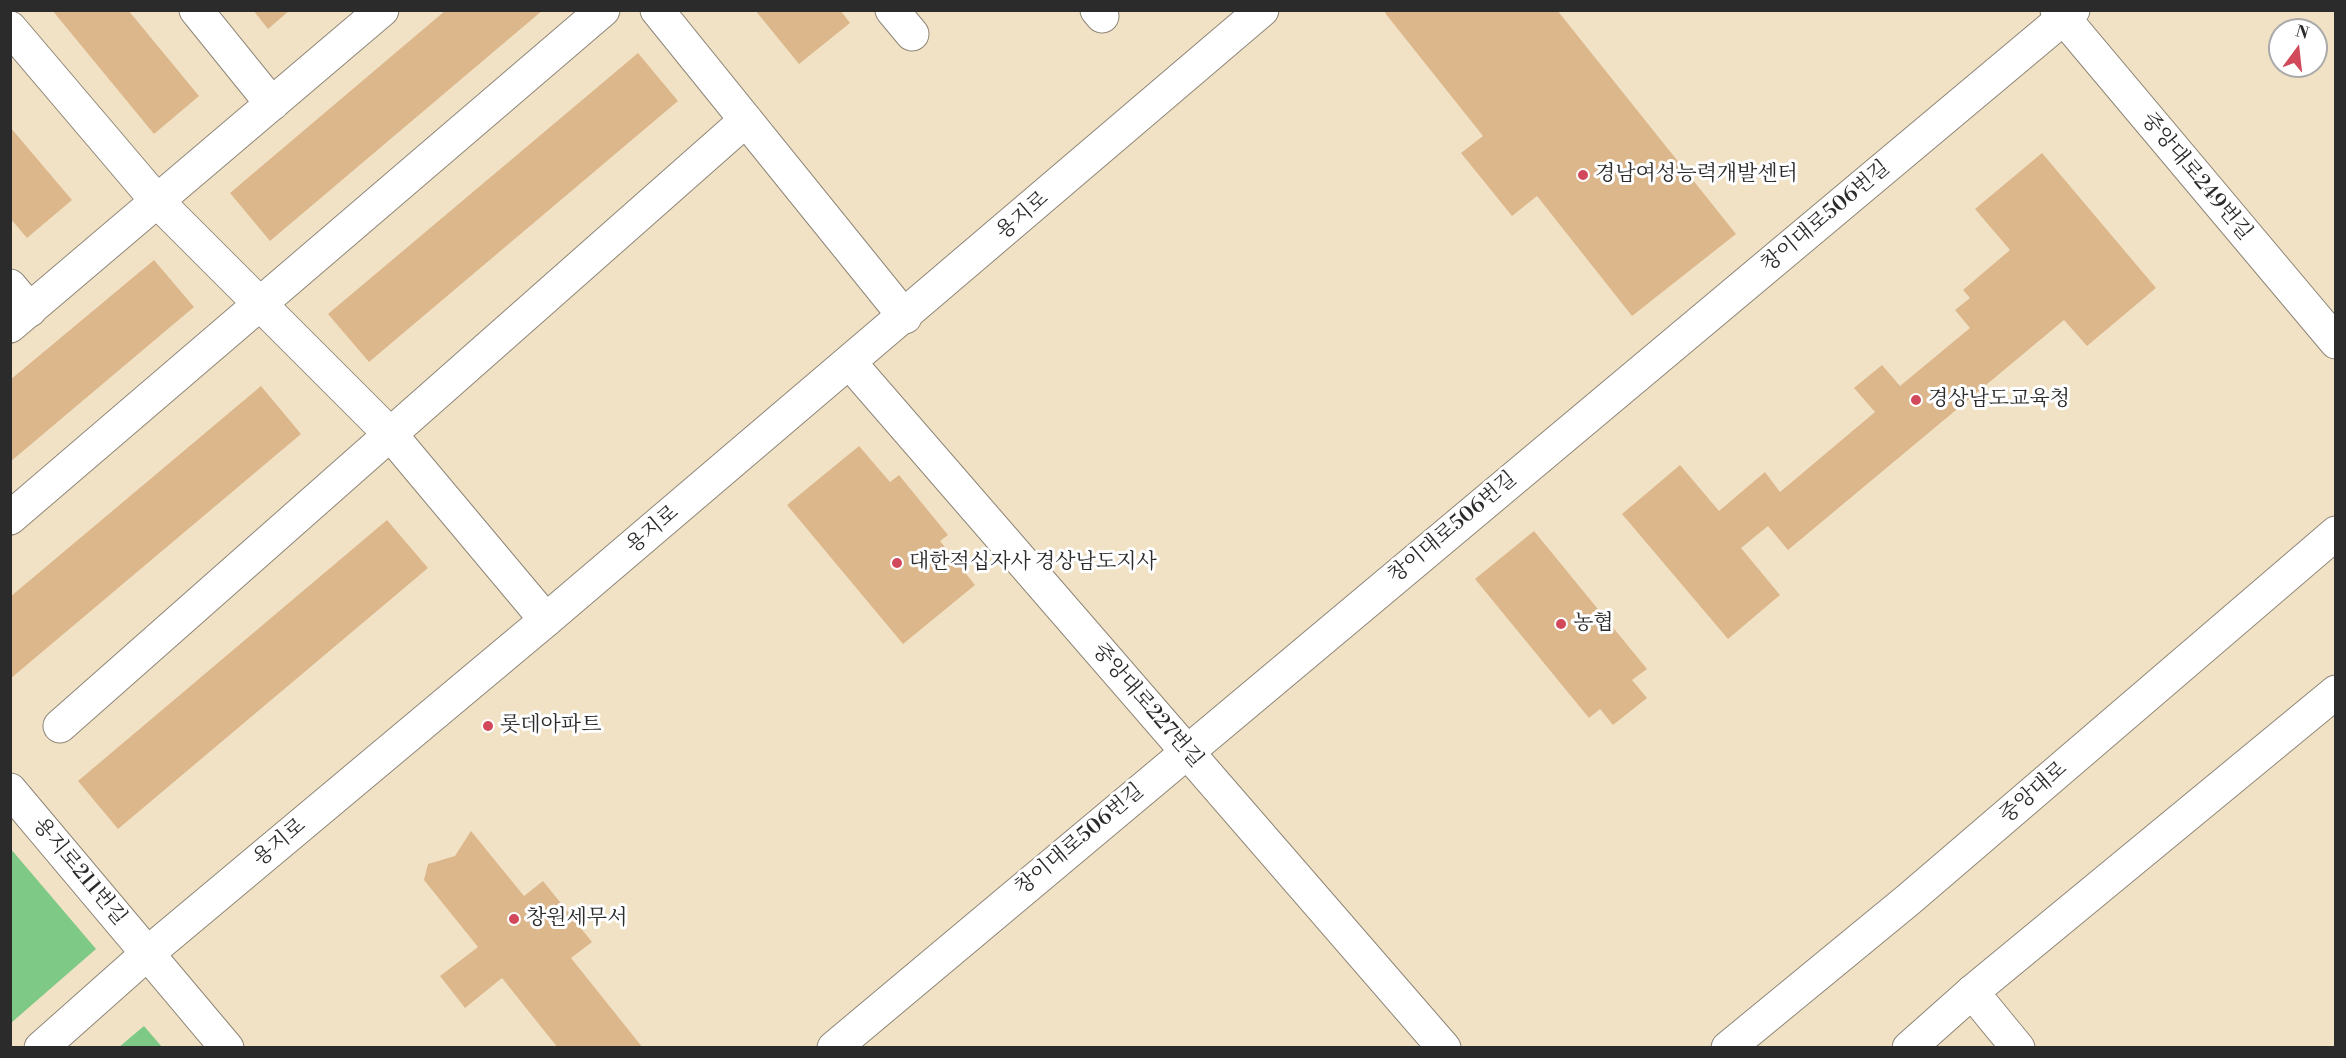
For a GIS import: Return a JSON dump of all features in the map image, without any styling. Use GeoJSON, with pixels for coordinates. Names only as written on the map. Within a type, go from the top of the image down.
{"type":"FeatureCollection","features":[{"type":"Feature","properties":{"kind":"street"},"geometry":{"type":"LineString","coordinates":[[196,10],[272,104]]}},
{"type":"Feature","properties":{"kind":"street"},"geometry":{"type":"LineString","coordinates":[[17,307],[157,201],[382,10]]}},
{"type":"Feature","properties":{"kind":"street"},"geometry":{"type":"LineString","coordinates":[[10,518],[603,10]]}},
{"type":"Feature","properties":{"kind":"street"},"geometry":{"type":"LineString","coordinates":[[657,10],[905,317]]}},
{"type":"Feature","properties":{"kind":"street","name":"용지로"},"geometry":{"type":"LineString","coordinates":[[41,1047],[148,953],[905,317],[1263,10]]}},
{"type":"Feature","properties":{"kind":"street","name":"중앙대로249번길"},"geometry":{"type":"LineString","coordinates":[[2064,13],[2336,342]]}},
{"type":"Feature","properties":{"kind":"street","name":"창이대로506번길"},"geometry":{"type":"LineString","coordinates":[[834,1047],[2064,13]]}},
{"type":"Feature","properties":{"kind":"street"},"geometry":{"type":"LineString","coordinates":[[10,28],[157,201],[391,435],[546,620]]}},
{"type":"Feature","properties":{"kind":"street"},"geometry":{"type":"LineString","coordinates":[[60,726],[746,120]]}},
{"type":"Feature","properties":{"kind":"street","name":"중앙대로227번길"},"geometry":{"type":"LineString","coordinates":[[850,363],[1444,1047]]}},
{"type":"Feature","properties":{"kind":"street","name":"중앙대로"},"geometry":{"type":"LineString","coordinates":[[1728,1047],[1908,900],[2336,534]]}},
{"type":"Feature","properties":{"kind":"street"},"geometry":{"type":"LineString","coordinates":[[1909,1047],[1972,992],[2336,692]]}},
{"type":"Feature","properties":{"kind":"street","name":"용지로211번길"},"geometry":{"type":"LineString","coordinates":[[10,790],[227,1047]]}},
{"type":"Feature","properties":{"kind":"street"},"geometry":{"type":"LineString","coordinates":[[1972,992],[2018,1047]]}},
{"type":"Feature","properties":{"kind":"green space"},"geometry":{"type":"Polygon","coordinates":[[[10,848],[96,949],[11,1023],[10,1023],[10,848]]]}},
{"type":"Feature","properties":{"kind":"green space"},"geometry":{"type":"Polygon","coordinates":[[[144,1026],[162,1047],[119,1047],[144,1026]]]}},
{"type":"Feature","properties":{"kind":"building"},"geometry":{"type":"Polygon","coordinates":[[[52,10],[128,10],[199,96],[154,134],[52,10]]]}},
{"type":"Feature","properties":{"kind":"building"},"geometry":{"type":"Polygon","coordinates":[[[253,10],[290,10],[268,29],[253,10]]]}},
{"type":"Feature","properties":{"kind":"building"},"geometry":{"type":"Polygon","coordinates":[[[446,10],[543,10],[270,241],[230,193],[446,10]]]}},
{"type":"Feature","properties":{"kind":"building"},"geometry":{"type":"Polygon","coordinates":[[[755,10],[840,10],[850,23],[799,64],[755,10]]]}},
{"type":"Feature","properties":{"kind":"building","name":"경남여성능력개발센터"},"geometry":{"type":"Polygon","coordinates":[[[1387,10],[1557,10],[1736,234],[1632,316],[1537,196],[1512,216],[1461,153],[1483,136],[1385,13],[1387,10]]]}},
{"type":"Feature","properties":{"kind":"building"},"geometry":{"type":"Polygon","coordinates":[[[638,53],[678,101],[369,362],[328,314],[638,53]]]}},
{"type":"Feature","properties":{"kind":"building"},"geometry":{"type":"Polygon","coordinates":[[[10,127],[72,200],[27,238],[10,218],[10,127]]]}},
{"type":"Feature","properties":{"kind":"building","name":"경상남도교육청"},"geometry":{"type":"Polygon","coordinates":[[[2042,153],[2156,288],[2087,346],[2064,320],[1788,550],[1768,526],[1741,548],[1780,595],[1728,639],[1622,514],[1680,465],[1719,511],[1765,472],[1780,492],[1875,412],[1854,388],[1882,365],[1900,386],[1970,328],[1955,310],[1970,298],[1963,290],[2010,250],[1975,209],[2042,153]]]}},
{"type":"Feature","properties":{"kind":"building"},"geometry":{"type":"Polygon","coordinates":[[[154,260],[194,307],[10,462],[10,380],[154,260]]]}},
{"type":"Feature","properties":{"kind":"building"},"geometry":{"type":"Polygon","coordinates":[[[261,386],[301,434],[10,679],[10,597],[261,386]]]}},
{"type":"Feature","properties":{"kind":"building","name":"대한적십자사 경상남도지사"},"geometry":{"type":"Polygon","coordinates":[[[859,446],[890,482],[899,475],[948,535],[940,541],[975,585],[903,644],[787,505],[859,446]]]}},
{"type":"Feature","properties":{"kind":"building"},"geometry":{"type":"Polygon","coordinates":[[[387,520],[428,568],[118,829],[78,781],[387,520]]]}},
{"type":"Feature","properties":{"kind":"building","name":"농협"},"geometry":{"type":"Polygon","coordinates":[[[1534,531],[1647,669],[1632,680],[1647,698],[1613,725],[1600,709],[1589,718],[1475,579],[1534,531]]]}},
{"type":"Feature","properties":{"kind":"building","name":"창원세무서"},"geometry":{"type":"Polygon","coordinates":[[[471,831],[524,896],[543,881],[592,942],[571,958],[643,1048],[558,1048],[502,978],[465,1008],[440,976],[478,947],[424,880],[428,864],[455,856],[471,831]]]}},
{"type":"Feature","properties":{"kind":"place","name":"경남여성능력개발센터"},"geometry":{"type":"Point","coordinates":[1583,175]}},
{"type":"Feature","properties":{"kind":"place","name":"경상남도교육청"},"geometry":{"type":"Point","coordinates":[1916,400]}},
{"type":"Feature","properties":{"kind":"place","name":"대한적십자사 경상남도지사"},"geometry":{"type":"Point","coordinates":[897,563]}},
{"type":"Feature","properties":{"kind":"place","name":"농협"},"geometry":{"type":"Point","coordinates":[1561,624]}},
{"type":"Feature","properties":{"kind":"place","name":"롯데아파트"},"geometry":{"type":"Point","coordinates":[488,726]}},
{"type":"Feature","properties":{"kind":"place","name":"창원세무서"},"geometry":{"type":"Point","coordinates":[514,919]}}]}
